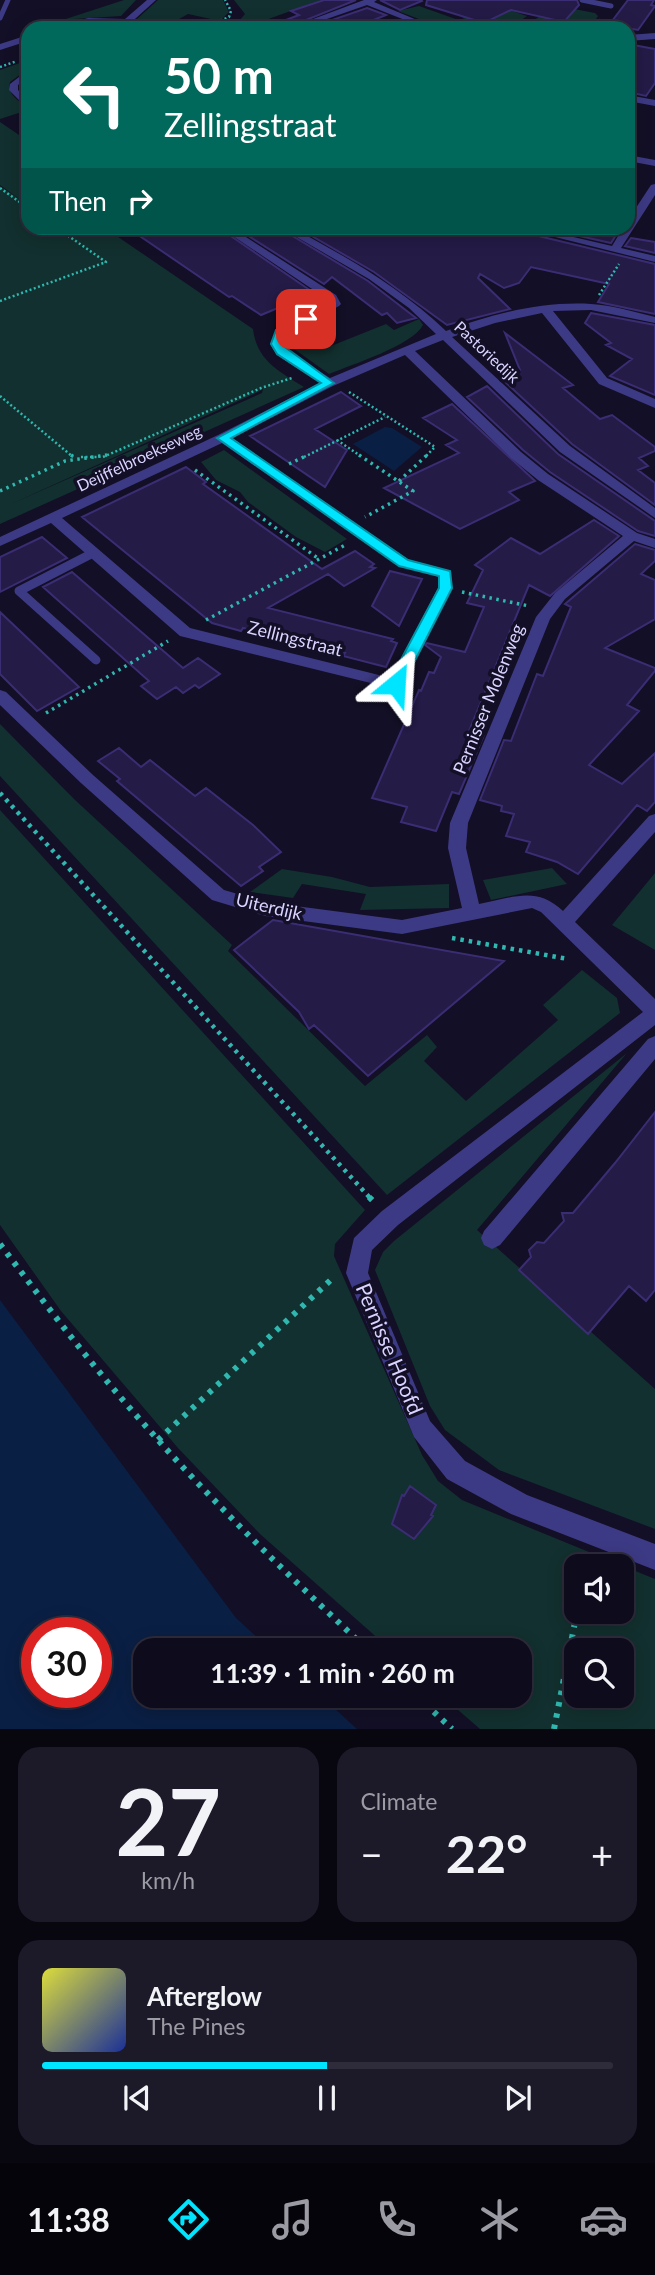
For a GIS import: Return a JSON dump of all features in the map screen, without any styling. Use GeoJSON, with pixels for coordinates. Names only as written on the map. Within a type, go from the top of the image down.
{"type":"FeatureCollection","features":[{"type":"Feature","properties":{"kind":"street"},"geometry":{"type":"LineString","coordinates":[[130,21],[152,0]]}},
{"type":"Feature","properties":{"kind":"street"},"geometry":{"type":"LineString","coordinates":[[313,21],[370,1],[416,21]]}},
{"type":"Feature","properties":{"kind":"street"},"geometry":{"type":"LineString","coordinates":[[84,21],[108,21]]}},
{"type":"Feature","properties":{"kind":"street"},"geometry":{"type":"LineString","coordinates":[[635,37],[655,36]]}},
{"type":"Feature","properties":{"kind":"street"},"geometry":{"type":"LineString","coordinates":[[0,47],[21,40]]}},
{"type":"Feature","properties":{"kind":"street"},"geometry":{"type":"LineString","coordinates":[[21,79],[13,84],[13,90],[21,96]]}},
{"type":"Feature","properties":{"kind":"street"},"geometry":{"type":"LineString","coordinates":[[635,99],[655,103]]}},
{"type":"Feature","properties":{"kind":"street"},"geometry":{"type":"LineString","coordinates":[[635,159],[655,163]]}},
{"type":"Feature","properties":{"kind":"street"},"geometry":{"type":"LineString","coordinates":[[635,218],[655,187]]}},
{"type":"Feature","properties":{"kind":"street"},"geometry":{"type":"LineString","coordinates":[[237,235],[332,297],[335,304],[287,327],[277,338],[276,344],[281,352],[328,383]]}},
{"type":"Feature","properties":{"kind":"street","name":"Pastoriedijk"},"geometry":{"type":"LineString","coordinates":[[298,235],[373,277],[413,306],[565,449],[655,514]]}},
{"type":"Feature","properties":{"kind":"street"},"geometry":{"type":"LineString","coordinates":[[553,235],[655,259]]}},
{"type":"Feature","properties":{"kind":"street"},"geometry":{"type":"LineString","coordinates":[[614,250],[624,235]]}},
{"type":"Feature","properties":{"kind":"street","name":"Deijffelbroekseweg"},"geometry":{"type":"LineString","coordinates":[[0,542],[223,438],[328,383],[444,336],[545,309],[592,307],[655,320]]}},
{"type":"Feature","properties":{"kind":"street"},"geometry":{"type":"LineString","coordinates":[[545,309],[603,381],[655,404]]}},
{"type":"Feature","properties":{"kind":"street"},"geometry":{"type":"LineString","coordinates":[[407,350],[543,478],[632,536],[655,544]]}},
{"type":"Feature","properties":{"kind":"street"},"geometry":{"type":"LineString","coordinates":[[223,438],[404,563],[446,574],[445,588]]}},
{"type":"Feature","properties":{"kind":"street","name":"Zellingstraat"},"geometry":{"type":"LineString","coordinates":[[52,518],[185,632],[396,684],[445,588]]}},
{"type":"Feature","properties":{"kind":"street","name":"Pernisser Molenweg"},"geometry":{"type":"LineString","coordinates":[[472,912],[457,848],[459,823],[547,610],[632,536]]}},
{"type":"Feature","properties":{"kind":"street","name":"Uiterdijk"},"geometry":{"type":"LineString","coordinates":[[0,696],[87,779],[218,895],[265,909],[402,927],[533,901],[547,907],[655,1012]]}},
{"type":"Feature","properties":{"kind":"street"},"geometry":{"type":"LineString","coordinates":[[563,923],[655,821]]}},
{"type":"Feature","properties":{"kind":"street","name":"Pernisse Hoofd"},"geometry":{"type":"LineString","coordinates":[[655,1012],[390,1218],[362,1245],[357,1273],[422,1429],[456,1470],[520,1505],[655,1557]]}},
{"type":"Feature","properties":{"kind":"street"},"geometry":{"type":"LineString","coordinates":[[492,1238],[655,1045]]}},
{"type":"Feature","properties":{"kind":"lane"},"geometry":{"type":"LineString","coordinates":[[0,18],[8,0]]}},
{"type":"Feature","properties":{"kind":"lane"},"geometry":{"type":"LineString","coordinates":[[582,0],[611,6]]}},
{"type":"Feature","properties":{"kind":"lane"},"geometry":{"type":"LineString","coordinates":[[93,553],[19,591],[96,660]]}},
{"type":"Feature","properties":{"kind":"path"},"geometry":{"type":"LineString","coordinates":[[222,21],[229,18],[231,11],[225,0]]}},
{"type":"Feature","properties":{"kind":"path"},"geometry":{"type":"LineString","coordinates":[[0,188],[21,203]]}},
{"type":"Feature","properties":{"kind":"path"},"geometry":{"type":"LineString","coordinates":[[0,301],[106,262],[67,235]]}},
{"type":"Feature","properties":{"kind":"path"},"geometry":{"type":"LineString","coordinates":[[592,307],[626,253]]}},
{"type":"Feature","properties":{"kind":"path"},"geometry":{"type":"LineString","coordinates":[[0,491],[74,457],[93,454],[102,457],[261,388],[310,372]]}},
{"type":"Feature","properties":{"kind":"path"},"geometry":{"type":"LineString","coordinates":[[328,383],[346,390],[435,447],[399,481]]}},
{"type":"Feature","properties":{"kind":"path"},"geometry":{"type":"LineString","coordinates":[[0,396],[74,457]]}},
{"type":"Feature","properties":{"kind":"path"},"geometry":{"type":"LineString","coordinates":[[273,472],[386,417]]}},
{"type":"Feature","properties":{"kind":"path"},"geometry":{"type":"LineString","coordinates":[[337,440],[413,491],[350,525]]}},
{"type":"Feature","properties":{"kind":"path"},"geometry":{"type":"LineString","coordinates":[[178,458],[319,559]]}},
{"type":"Feature","properties":{"kind":"path"},"geometry":{"type":"LineString","coordinates":[[445,588],[547,610]]}},
{"type":"Feature","properties":{"kind":"path"},"geometry":{"type":"LineString","coordinates":[[0,793],[390,1218]]}},
{"type":"Feature","properties":{"kind":"path"},"geometry":{"type":"LineString","coordinates":[[448,937],[568,959]]}},
{"type":"Feature","properties":{"kind":"path"},"geometry":{"type":"LineString","coordinates":[[0,1244],[60,1325],[158,1440],[311,1597],[355,1638]]}},
{"type":"Feature","properties":{"kind":"path"},"geometry":{"type":"LineString","coordinates":[[158,1440],[334,1277]]}},
{"type":"Feature","properties":{"kind":"path"},"geometry":{"type":"LineString","coordinates":[[554,1729],[575,1624]]}},
{"type":"Feature","properties":{"kind":"path"},"geometry":{"type":"LineString","coordinates":[[429,1708],[452,1729]]}},
{"type":"Feature","properties":{"kind":"green space"},"geometry":{"type":"Polygon","coordinates":[[[124,0],[136,0],[121,16],[60,21],[124,0]]]}},
{"type":"Feature","properties":{"kind":"green space"},"geometry":{"type":"Polygon","coordinates":[[[158,0],[223,0],[229,12],[220,21],[188,14],[176,21],[135,21],[158,0]]]}},
{"type":"Feature","properties":{"kind":"green space"},"geometry":{"type":"Polygon","coordinates":[[[234,0],[321,0],[263,21],[239,21],[245,14],[234,0]]]}},
{"type":"Feature","properties":{"kind":"green space"},"geometry":{"type":"Polygon","coordinates":[[[490,4],[527,16],[520,21],[470,21],[462,18],[490,4]]]}},
{"type":"Feature","properties":{"kind":"green space"},"geometry":{"type":"Polygon","coordinates":[[[548,4],[595,13],[598,16],[595,21],[533,21],[549,9],[548,4]]]}},
{"type":"Feature","properties":{"kind":"green space"},"geometry":{"type":"Polygon","coordinates":[[[419,6],[461,21],[424,21],[398,11],[419,6]]]}},
{"type":"Feature","properties":{"kind":"green space"},"geometry":{"type":"Polygon","coordinates":[[[21,62],[21,74],[10,82],[10,87],[21,103],[21,112],[0,119],[0,70],[21,62]]]}},
{"type":"Feature","properties":{"kind":"green space"},"geometry":{"type":"Polygon","coordinates":[[[0,122],[21,136],[21,200],[0,185],[0,122]]]}},
{"type":"Feature","properties":{"kind":"green space"},"geometry":{"type":"Polygon","coordinates":[[[0,186],[21,200],[21,235],[115,235],[253,329],[255,340],[264,357],[304,387],[0,524],[0,186]],[[263,389],[258,392],[11,504],[262,393],[263,389]]]}},
{"type":"Feature","properties":{"kind":"green space"},"geometry":{"type":"Polygon","coordinates":[[[419,319],[423,325],[407,340],[329,374],[290,346],[289,339],[301,330],[306,336],[331,346],[386,324],[394,330],[419,319]]]}},
{"type":"Feature","properties":{"kind":"green space"},"geometry":{"type":"Polygon","coordinates":[[[224,450],[347,539],[325,552],[296,537],[248,502],[240,492],[216,480],[201,462],[224,450]]]}},
{"type":"Feature","properties":{"kind":"green space"},"geometry":{"type":"Polygon","coordinates":[[[0,724],[74,799],[232,945],[228,951],[365,1086],[427,1035],[437,1047],[424,1061],[466,1101],[558,1020],[543,1005],[582,970],[617,998],[620,1013],[387,1195],[0,776],[0,724]]]}},
{"type":"Feature","properties":{"kind":"green space"},"geometry":{"type":"Polygon","coordinates":[[[0,810],[365,1210],[335,1244],[334,1256],[422,1455],[438,1481],[462,1500],[594,1554],[564,1554],[564,1624],[634,1624],[634,1570],[655,1579],[655,1729],[480,1729],[456,1708],[532,1708],[532,1638],[377,1638],[260,1534],[178,1448],[61,1311],[0,1225],[0,810]]]}},
{"type":"Feature","properties":{"kind":"green space"},"geometry":{"type":"Polygon","coordinates":[[[552,868],[567,884],[491,900],[483,880],[552,868]]]}},
{"type":"Feature","properties":{"kind":"green space"},"geometry":{"type":"Polygon","coordinates":[[[282,869],[332,877],[370,887],[449,884],[449,908],[360,910],[366,894],[302,884],[293,898],[250,892],[282,869]]]}},
{"type":"Feature","properties":{"kind":"green space"},"geometry":{"type":"Polygon","coordinates":[[[655,873],[655,950],[612,925],[655,873]]]}},
{"type":"Feature","properties":{"kind":"green space"},"geometry":{"type":"Polygon","coordinates":[[[627,1053],[477,1230],[655,1389],[655,1529],[499,1470],[445,1430],[430,1406],[375,1270],[383,1252],[394,1241],[627,1053]]]}},
{"type":"Feature","properties":{"kind":"water"},"geometry":{"type":"Polygon","coordinates":[[[385,427],[392,428],[422,447],[394,471],[353,444],[385,427]]]}},
{"type":"Feature","properties":{"kind":"water"},"geometry":{"type":"Polygon","coordinates":[[[0,1300],[236,1618],[258,1638],[133,1638],[133,1708],[334,1708],[357,1729],[0,1729],[0,1300]]]}},
{"type":"Feature","properties":{"kind":"building"},"geometry":{"type":"Polygon","coordinates":[[[324,0],[356,0],[304,21],[283,21],[299,15],[291,11],[324,0]]]}},
{"type":"Feature","properties":{"kind":"building"},"geometry":{"type":"Polygon","coordinates":[[[380,0],[421,0],[422,1],[400,10],[380,0]]]}},
{"type":"Feature","properties":{"kind":"building"},"geometry":{"type":"Polygon","coordinates":[[[427,0],[577,0],[579,5],[565,21],[511,10],[488,21],[478,21],[426,5],[427,0]]]}},
{"type":"Feature","properties":{"kind":"building"},"geometry":{"type":"Polygon","coordinates":[[[628,0],[654,0],[651,5],[655,6],[638,30],[635,29],[635,21],[612,21],[628,0]]]}},
{"type":"Feature","properties":{"kind":"building"},"geometry":{"type":"Polygon","coordinates":[[[367,8],[386,15],[371,21],[329,21],[367,8]]]}},
{"type":"Feature","properties":{"kind":"building"},"geometry":{"type":"Polygon","coordinates":[[[635,45],[655,49],[655,83],[646,96],[635,94],[635,45]]]}},
{"type":"Feature","properties":{"kind":"building"},"geometry":{"type":"Polygon","coordinates":[[[138,235],[229,235],[314,293],[261,315],[232,296],[229,297],[138,235]]]}},
{"type":"Feature","properties":{"kind":"building"},"geometry":{"type":"Polygon","coordinates":[[[247,235],[291,235],[368,281],[416,318],[397,323],[387,313],[382,315],[332,277],[324,284],[247,235]]]}},
{"type":"Feature","properties":{"kind":"building"},"geometry":{"type":"Polygon","coordinates":[[[310,235],[535,235],[655,264],[655,314],[598,302],[609,284],[531,267],[519,283],[504,288],[480,274],[478,278],[510,309],[447,325],[374,272],[310,235]]]}},
{"type":"Feature","properties":{"kind":"building"},"geometry":{"type":"Polygon","coordinates":[[[575,235],[616,235],[611,243],[575,235]]]}},
{"type":"Feature","properties":{"kind":"building"},"geometry":{"type":"Polygon","coordinates":[[[631,238],[655,242],[655,253],[625,246],[631,238]]]}},
{"type":"Feature","properties":{"kind":"building"},"geometry":{"type":"Polygon","coordinates":[[[591,313],[655,325],[655,395],[610,376],[632,359],[606,345],[611,343],[585,323],[591,313]]]}},
{"type":"Feature","properties":{"kind":"building"},"geometry":{"type":"Polygon","coordinates":[[[505,333],[573,385],[563,388],[600,419],[612,415],[655,447],[655,451],[639,458],[648,466],[638,470],[655,483],[655,505],[572,444],[502,379],[520,370],[505,333]]]}},
{"type":"Feature","properties":{"kind":"building"},"geometry":{"type":"Polygon","coordinates":[[[487,386],[558,454],[655,521],[655,536],[638,531],[550,472],[523,450],[467,397],[487,386]]]}},
{"type":"Feature","properties":{"kind":"building"},"geometry":{"type":"Polygon","coordinates":[[[341,392],[361,406],[315,429],[347,450],[325,487],[250,436],[341,392]]]}},
{"type":"Feature","properties":{"kind":"building"},"geometry":{"type":"Polygon","coordinates":[[[452,404],[535,481],[509,492],[519,500],[460,529],[384,488],[459,453],[446,445],[457,440],[423,418],[452,404]]]}},
{"type":"Feature","properties":{"kind":"building"},"geometry":{"type":"Polygon","coordinates":[[[186,467],[206,482],[203,484],[322,569],[355,551],[374,564],[370,567],[375,568],[344,586],[328,574],[268,608],[393,639],[391,641],[397,643],[386,667],[343,656],[345,653],[212,623],[82,517],[186,467]]]}},
{"type":"Feature","properties":{"kind":"building"},"geometry":{"type":"Polygon","coordinates":[[[594,520],[619,536],[550,596],[529,585],[469,731],[484,735],[459,794],[452,792],[436,831],[401,822],[407,807],[372,798],[419,690],[421,691],[429,672],[434,673],[441,657],[425,645],[427,643],[465,652],[484,607],[467,603],[483,570],[475,565],[511,538],[540,554],[594,520]]]}},
{"type":"Feature","properties":{"kind":"building"},"geometry":{"type":"Polygon","coordinates":[[[42,537],[67,558],[0,592],[0,557],[42,537]]]}},
{"type":"Feature","properties":{"kind":"building"},"geometry":{"type":"Polygon","coordinates":[[[635,544],[655,550],[655,561],[641,574],[655,580],[655,619],[605,648],[655,668],[655,671],[627,705],[639,711],[589,765],[622,784],[655,753],[655,802],[647,811],[637,805],[578,874],[557,862],[526,852],[530,842],[506,836],[514,814],[501,811],[502,806],[480,800],[504,740],[511,741],[537,674],[543,676],[571,607],[565,604],[635,544]]]}},
{"type":"Feature","properties":{"kind":"building"},"geometry":{"type":"Polygon","coordinates":[[[390,571],[422,579],[399,626],[372,606],[390,571]]]}},
{"type":"Feature","properties":{"kind":"building"},"geometry":{"type":"Polygon","coordinates":[[[72,572],[183,668],[198,658],[220,674],[199,688],[195,685],[183,693],[176,687],[157,699],[141,686],[149,681],[43,587],[72,572]]]}},
{"type":"Feature","properties":{"kind":"building"},"geometry":{"type":"Polygon","coordinates":[[[0,612],[79,687],[37,711],[0,674],[0,612]]]}},
{"type":"Feature","properties":{"kind":"building"},"geometry":{"type":"Polygon","coordinates":[[[119,748],[141,767],[150,760],[195,796],[206,788],[253,825],[281,852],[259,867],[263,871],[241,886],[117,781],[120,779],[98,761],[119,748]]]}},
{"type":"Feature","properties":{"kind":"building"},"geometry":{"type":"Polygon","coordinates":[[[273,920],[504,961],[368,1076],[314,1025],[309,1029],[299,1012],[234,950],[273,920]]]}},
{"type":"Feature","properties":{"kind":"building"},"geometry":{"type":"Polygon","coordinates":[[[655,1112],[655,1290],[646,1301],[629,1286],[588,1334],[519,1270],[531,1257],[529,1250],[537,1242],[544,1243],[564,1221],[562,1213],[573,1213],[655,1112]]]}},
{"type":"Feature","properties":{"kind":"building"},"geometry":{"type":"Polygon","coordinates":[[[410,1486],[436,1505],[431,1515],[433,1516],[414,1539],[392,1524],[402,1495],[404,1496],[410,1486]]]}},
{"type":"Feature","properties":{"kind":"route"},"geometry":{"type":"LineString","coordinates":[[306,319],[279,332],[276,344],[281,352],[328,383],[223,438],[404,563],[446,574],[445,588],[396,684]]}}]}
